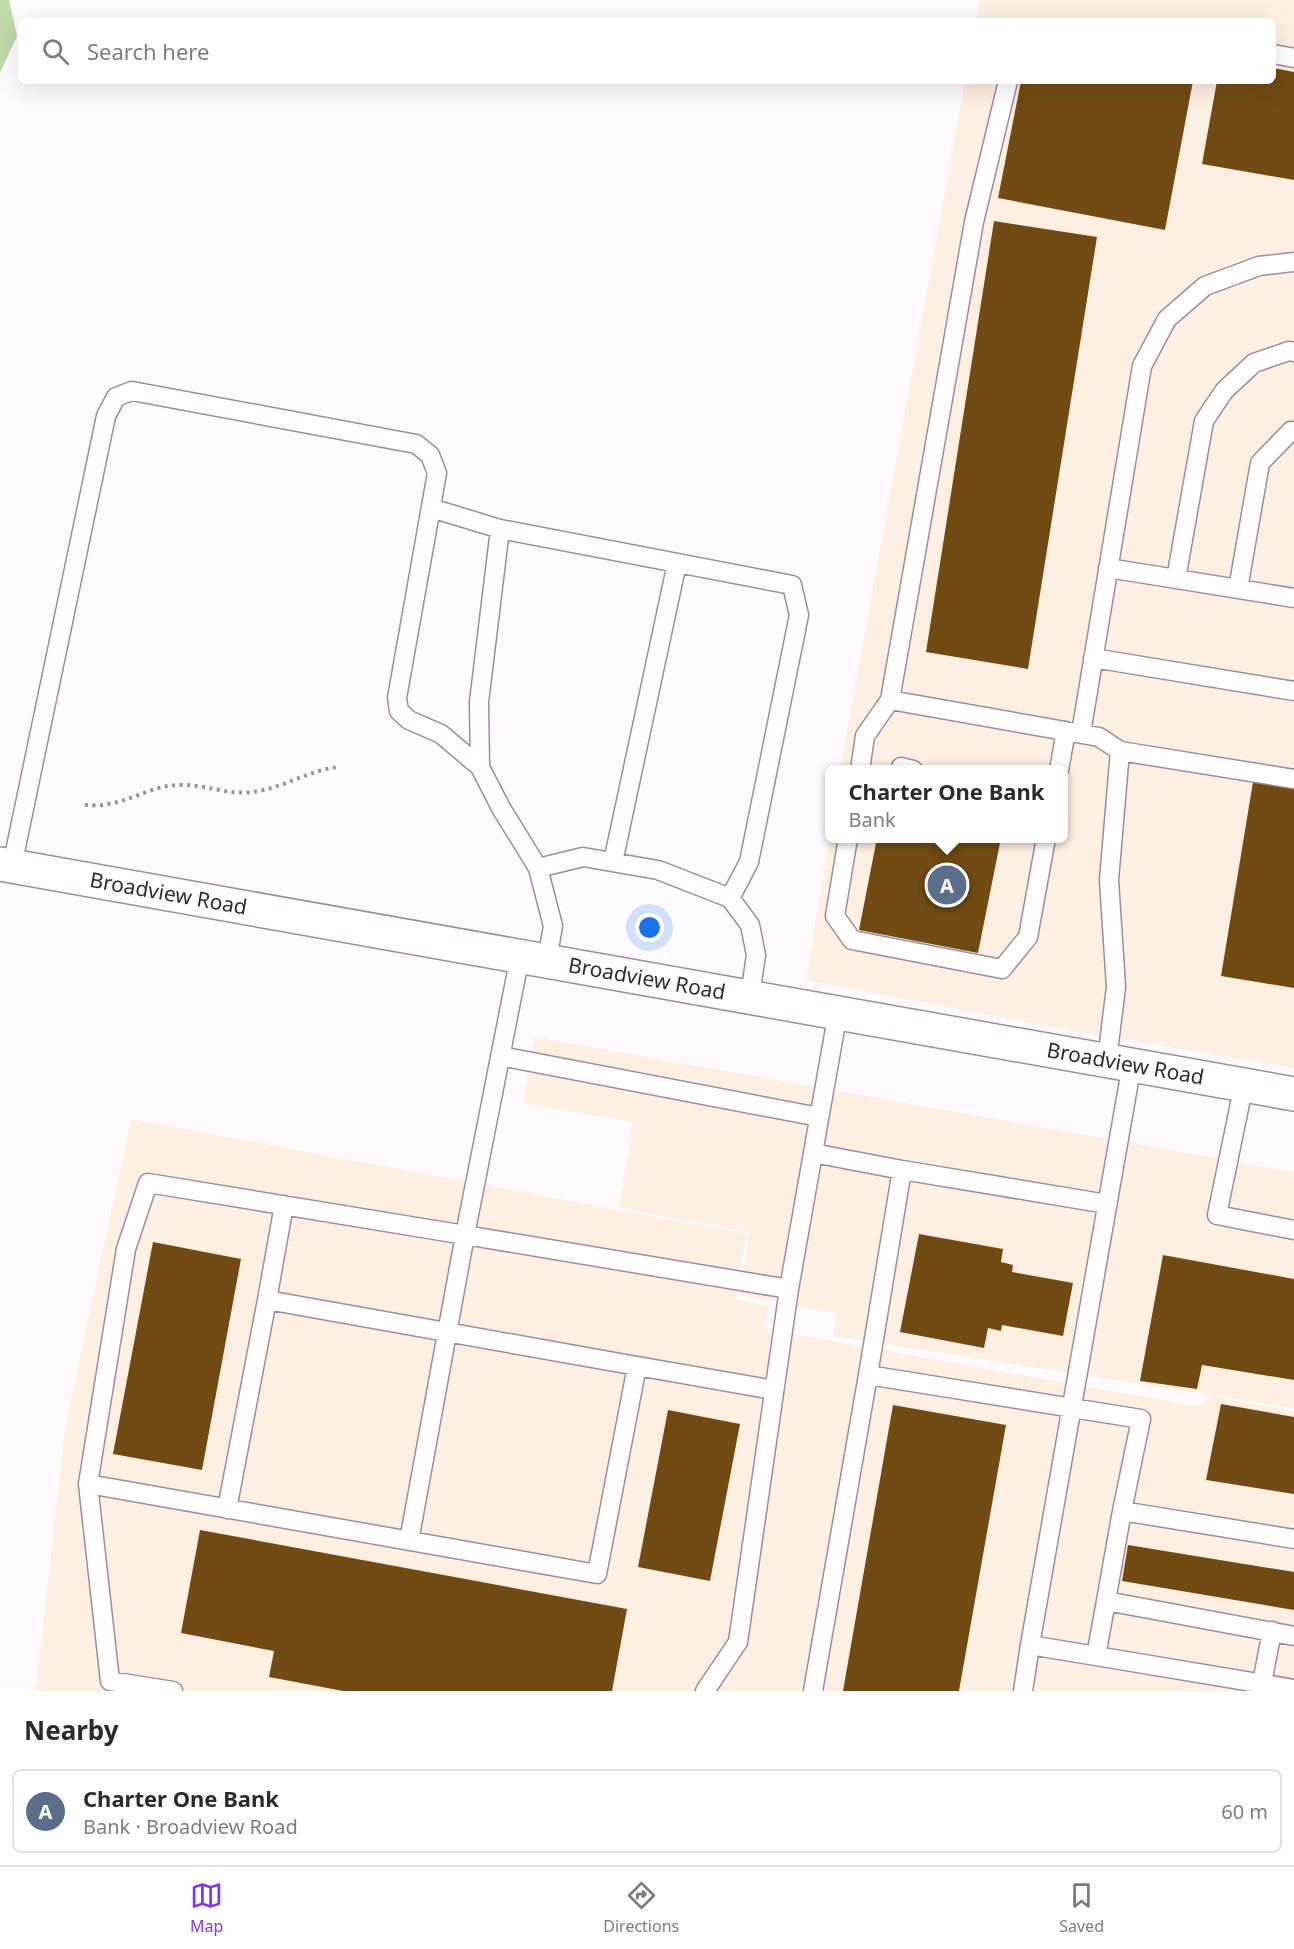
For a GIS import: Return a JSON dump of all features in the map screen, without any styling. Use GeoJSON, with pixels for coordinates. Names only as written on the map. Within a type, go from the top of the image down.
{"type":"FeatureCollection","features":[{"type":"Feature","properties":{"kind":"main road","name":"Broadview Road"},"geometry":{"type":"LineString","coordinates":[[6,865],[1244,1084],[1294,1095]]}},
{"type":"Feature","properties":{"kind":"lane"},"geometry":{"type":"LineString","coordinates":[[1276,55],[1294,58]]}},
{"type":"Feature","properties":{"kind":"lane"},"geometry":{"type":"LineString","coordinates":[[861,765],[865,736],[890,700],[974,222],[1007,84]]}},
{"type":"Feature","properties":{"kind":"lane"},"geometry":{"type":"LineString","coordinates":[[1061,765],[1073,732],[1093,658],[1142,366],[1167,319],[1205,286],[1259,266],[1294,262]]}},
{"type":"Feature","properties":{"kind":"lane"},"geometry":{"type":"LineString","coordinates":[[1176,579],[1203,421],[1224,391],[1254,363],[1289,351],[1294,352]]}},
{"type":"Feature","properties":{"kind":"lane"},"geometry":{"type":"LineString","coordinates":[[6,865],[106,416],[116,397],[132,391],[416,444],[430,455],[437,473],[397,698],[399,711],[409,720],[441,734],[480,767],[501,808],[538,868],[553,926],[534,958],[500,1056],[446,1332],[409,1541]]}},
{"type":"Feature","properties":{"kind":"lane"},"geometry":{"type":"LineString","coordinates":[[1238,589],[1260,463],[1291,431],[1294,431]]}},
{"type":"Feature","properties":{"kind":"lane"},"geometry":{"type":"LineString","coordinates":[[430,508],[500,529],[792,585],[799,615],[749,862],[730,897]]}},
{"type":"Feature","properties":{"kind":"lane"},"geometry":{"type":"LineString","coordinates":[[480,767],[479,702],[500,529]]}},
{"type":"Feature","properties":{"kind":"lane"},"geometry":{"type":"LineString","coordinates":[[613,862],[677,563]]}},
{"type":"Feature","properties":{"kind":"lane"},"geometry":{"type":"LineString","coordinates":[[1108,568],[1294,598]]}},
{"type":"Feature","properties":{"kind":"lane"},"geometry":{"type":"LineString","coordinates":[[1093,658],[1294,691]]}},
{"type":"Feature","properties":{"kind":"lane"},"geometry":{"type":"LineString","coordinates":[[890,700],[1099,737],[1120,751],[1294,779]]}},
{"type":"Feature","properties":{"kind":"lane"},"geometry":{"type":"LineString","coordinates":[[1023,1691],[1070,1406],[1107,1204],[1120,1062],[1109,880],[1120,751]]}},
{"type":"Feature","properties":{"kind":"lane"},"geometry":{"type":"LineString","coordinates":[[847,843],[834,916],[852,940],[1002,969],[1028,937],[1045,843]]}},
{"type":"Feature","properties":{"kind":"lane"},"geometry":{"type":"LineString","coordinates":[[538,868],[583,857],[658,870],[730,897],[750,926],[756,954],[750,996]]}},
{"type":"Feature","properties":{"kind":"lane"},"geometry":{"type":"LineString","coordinates":[[705,1691],[738,1642],[789,1289],[838,1012]]}},
{"type":"Feature","properties":{"kind":"lane"},"geometry":{"type":"LineString","coordinates":[[500,1056],[819,1117]]}},
{"type":"Feature","properties":{"kind":"lane"},"geometry":{"type":"LineString","coordinates":[[1244,1084],[1217,1215],[1294,1230]]}},
{"type":"Feature","properties":{"kind":"lane"},"geometry":{"type":"LineString","coordinates":[[813,1153],[1107,1204]]}},
{"type":"Feature","properties":{"kind":"lane"},"geometry":{"type":"LineString","coordinates":[[813,1691],[902,1170]]}},
{"type":"Feature","properties":{"kind":"lane"},"geometry":{"type":"LineString","coordinates":[[174,1691],[110,1681],[88,1484],[126,1250],[148,1183],[789,1289]]}},
{"type":"Feature","properties":{"kind":"lane"},"geometry":{"type":"LineString","coordinates":[[227,1509],[284,1205]]}},
{"type":"Feature","properties":{"kind":"lane"},"geometry":{"type":"LineString","coordinates":[[267,1300],[774,1390]]}},
{"type":"Feature","properties":{"kind":"lane"},"geometry":{"type":"LineString","coordinates":[[88,1484],[597,1574],[637,1366]]}},
{"type":"Feature","properties":{"kind":"lane"},"geometry":{"type":"LineString","coordinates":[[868,1376],[1141,1419],[1096,1656]]}},
{"type":"Feature","properties":{"kind":"lane"},"geometry":{"type":"LineString","coordinates":[[1122,1511],[1294,1539]]}},
{"type":"Feature","properties":{"kind":"lane"},"geometry":{"type":"LineString","coordinates":[[1106,1601],[1294,1636]]}},
{"type":"Feature","properties":{"kind":"lane"},"geometry":{"type":"LineString","coordinates":[[1262,1683],[1272,1631]]}},
{"type":"Feature","properties":{"kind":"lane"},"geometry":{"type":"LineString","coordinates":[[1030,1645],[1294,1689]]}},
{"type":"Feature","properties":{"kind":"path"},"geometry":{"type":"LineString","coordinates":[[85,805],[108,804],[148,789],[184,784],[231,793],[250,793],[268,789],[321,769],[339,767]]}},
{"type":"Feature","properties":{"kind":"shaded area"},"geometry":{"type":"Polygon","coordinates":[[[980,0],[1294,0],[1294,1068],[1072,1031],[806,980],[828,843],[1068,843],[1068,765],[841,765],[964,84],[1276,84],[1276,18],[977,18],[980,0]]]}},
{"type":"Feature","properties":{"kind":"shaded area"},"geometry":{"type":"Polygon","coordinates":[[[535,1037],[1294,1172],[1294,1408],[833,1336],[836,1313],[740,1296],[749,1232],[619,1208],[633,1122],[523,1103],[535,1037]]]}},
{"type":"Feature","properties":{"kind":"shaded area"},"geometry":{"type":"Polygon","coordinates":[[[131,1119],[747,1234],[736,1299],[769,1306],[765,1329],[1195,1406],[1212,1396],[1294,1411],[1294,1691],[36,1691],[65,1427],[131,1119]]]}},
{"type":"Feature","properties":{"kind":"green space"},"geometry":{"type":"Polygon","coordinates":[[[0,0],[9,0],[17,36],[0,73],[0,0]]]}},
{"type":"Feature","properties":{"kind":"building"},"geometry":{"type":"Polygon","coordinates":[[[1276,69],[1294,72],[1294,180],[1202,164],[1216,84],[1276,84],[1276,69]]]}},
{"type":"Feature","properties":{"kind":"building"},"geometry":{"type":"Polygon","coordinates":[[[1020,84],[1192,84],[1165,230],[998,198],[1020,84]]]}},
{"type":"Feature","properties":{"kind":"building"},"geometry":{"type":"Polygon","coordinates":[[[994,221],[1097,237],[1028,669],[926,652],[994,221]]]}},
{"type":"Feature","properties":{"kind":"building"},"geometry":{"type":"Polygon","coordinates":[[[1254,776],[1294,783],[1294,988],[1221,976],[1254,776]]]}},
{"type":"Feature","properties":{"kind":"building"},"geometry":{"type":"Polygon","coordinates":[[[876,843],[1000,843],[978,953],[859,930],[876,843]]]}},
{"type":"Feature","properties":{"kind":"building"},"geometry":{"type":"Polygon","coordinates":[[[919,1234],[1003,1249],[1001,1262],[1013,1265],[1012,1272],[1073,1283],[1063,1336],[1002,1325],[1001,1331],[988,1328],[984,1348],[900,1332],[919,1234]]]}},
{"type":"Feature","properties":{"kind":"building"},"geometry":{"type":"Polygon","coordinates":[[[153,1242],[241,1259],[202,1470],[113,1454],[153,1242]]]}},
{"type":"Feature","properties":{"kind":"building"},"geometry":{"type":"Polygon","coordinates":[[[1163,1255],[1294,1279],[1294,1380],[1202,1365],[1197,1389],[1140,1381],[1163,1255]]]}},
{"type":"Feature","properties":{"kind":"building"},"geometry":{"type":"Polygon","coordinates":[[[1221,1404],[1294,1417],[1294,1494],[1206,1480],[1221,1404]]]}},
{"type":"Feature","properties":{"kind":"building"},"geometry":{"type":"Polygon","coordinates":[[[893,1405],[1006,1425],[959,1691],[843,1691],[893,1405]]]}},
{"type":"Feature","properties":{"kind":"building"},"geometry":{"type":"Polygon","coordinates":[[[668,1410],[740,1424],[710,1581],[638,1567],[668,1410]]]}},
{"type":"Feature","properties":{"kind":"building"},"geometry":{"type":"Polygon","coordinates":[[[200,1530],[627,1609],[612,1691],[343,1691],[269,1677],[274,1651],[181,1633],[200,1530]]]}},
{"type":"Feature","properties":{"kind":"building"},"geometry":{"type":"Polygon","coordinates":[[[1128,1545],[1294,1572],[1294,1610],[1122,1581],[1128,1545]]]}},
{"type":"Feature","properties":{"kind":"place","name":"Charter One Bank"},"geometry":{"type":"Point","coordinates":[947,885]}}]}
